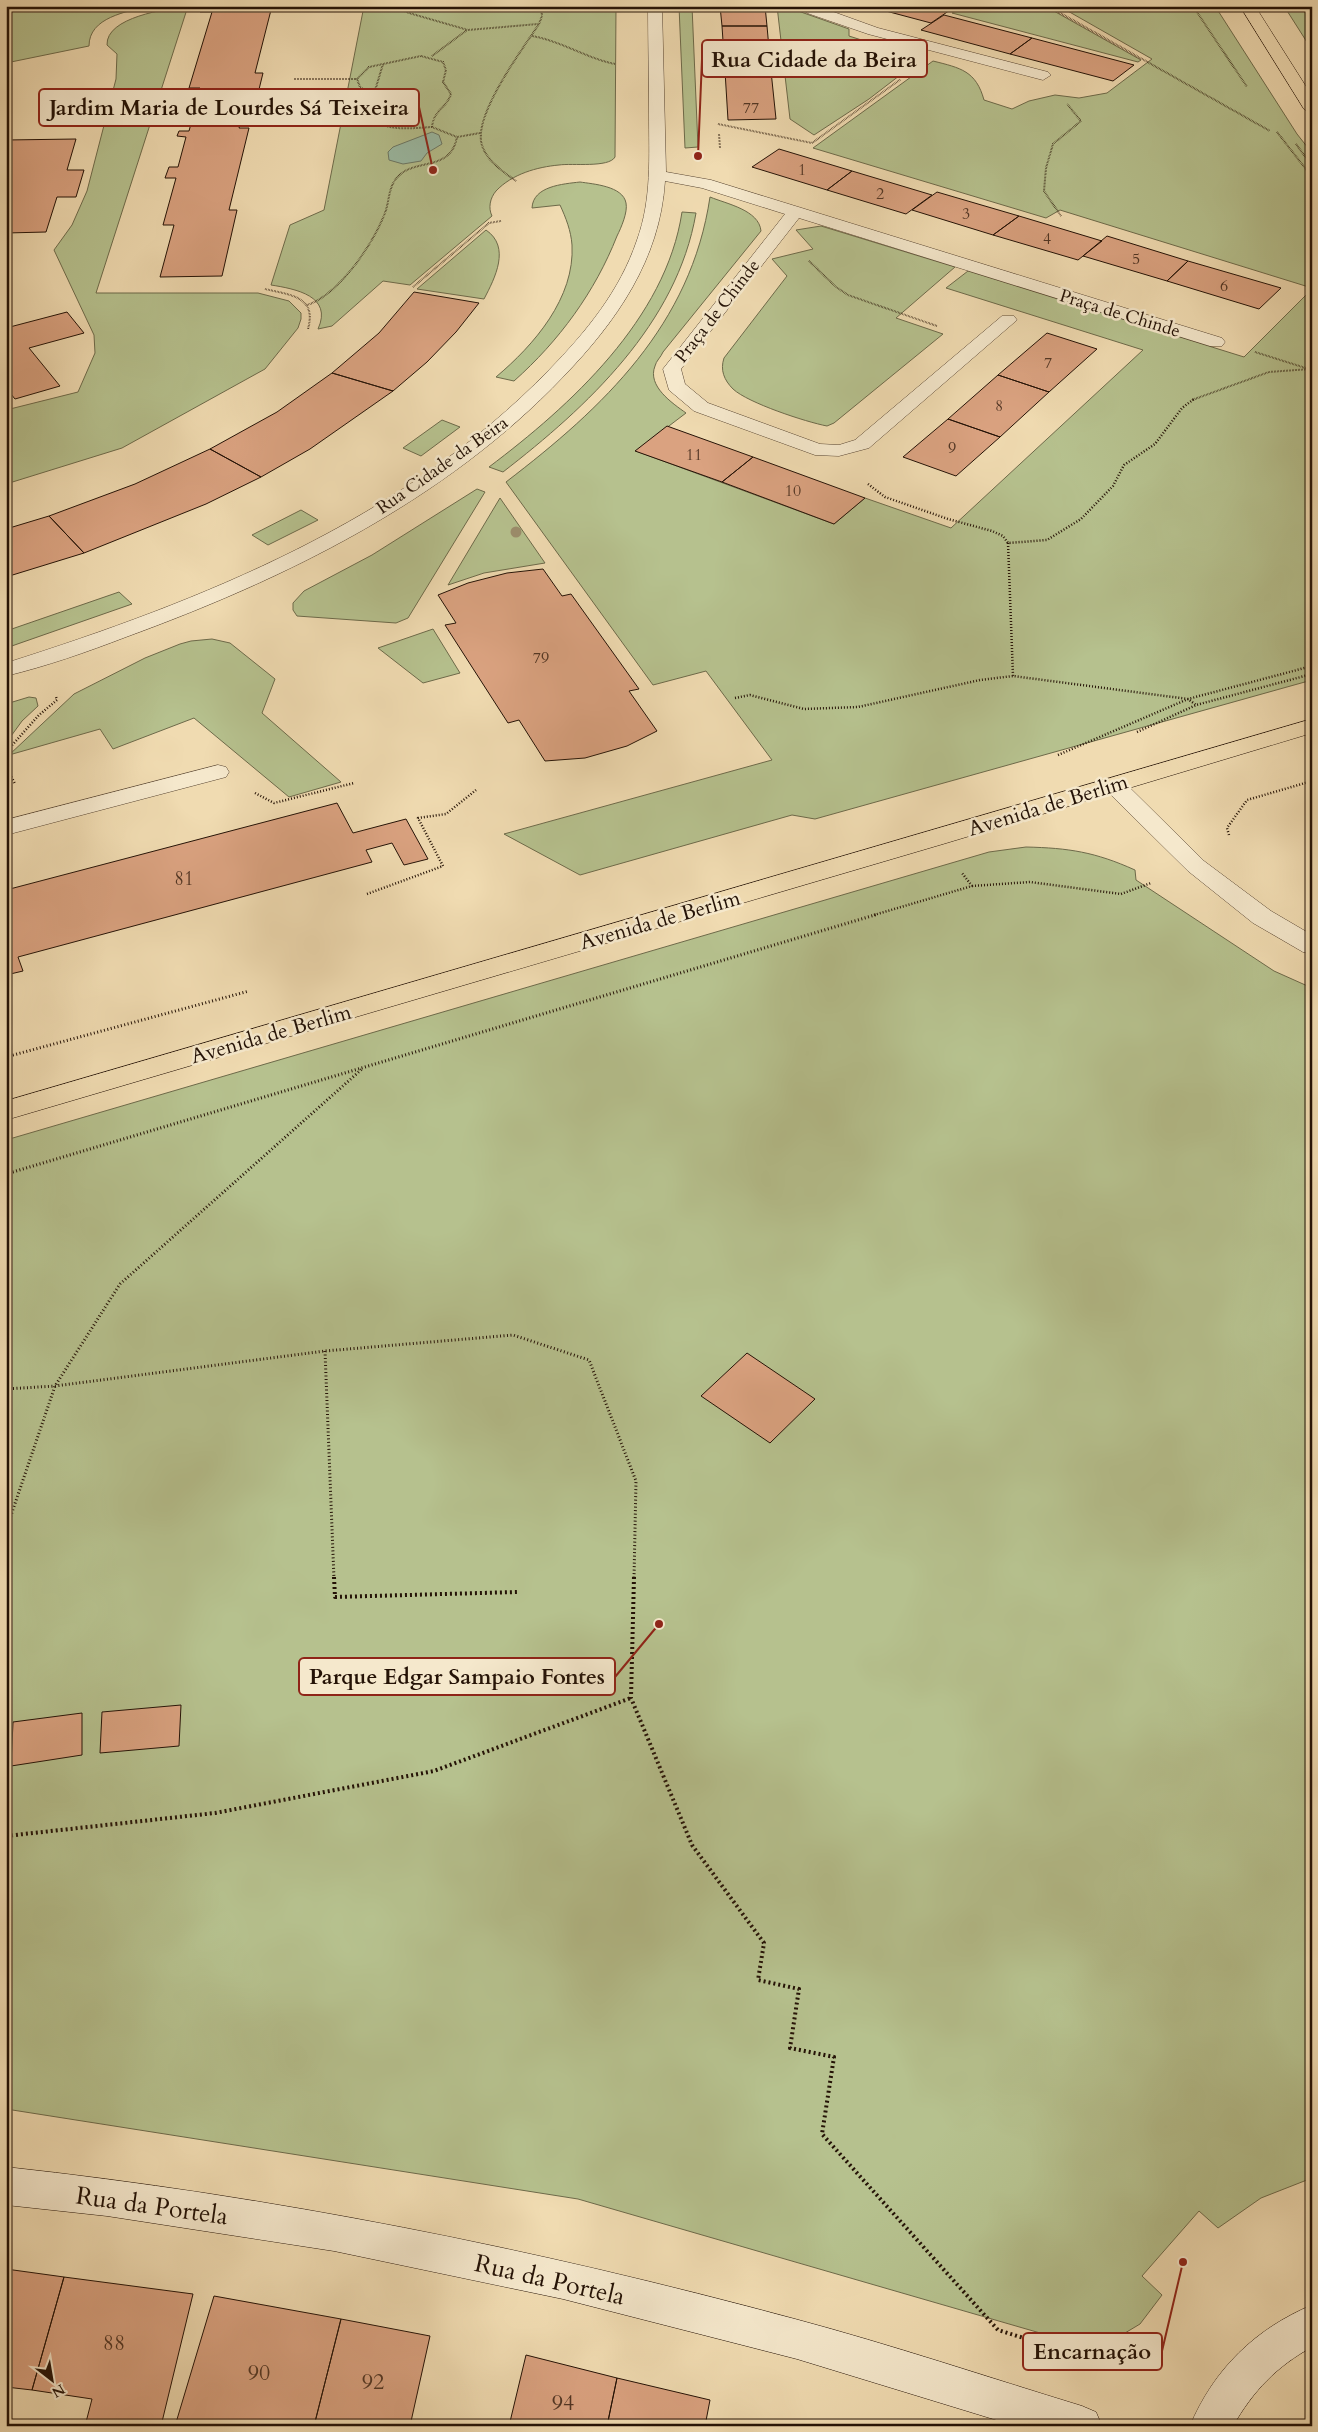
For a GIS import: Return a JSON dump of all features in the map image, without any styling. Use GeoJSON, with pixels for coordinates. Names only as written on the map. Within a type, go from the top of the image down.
{"type":"FeatureCollection","features":[{"type":"Feature","properties":{"kind":"main road"},"geometry":{"type":"LineString","coordinates":[[1247,6],[1312,109]]}},
{"type":"Feature","properties":{"kind":"main road","name":"Avenida de Berlim"},"geometry":{"type":"LineString","coordinates":[[6,1111],[935,840],[1312,726]]}},
{"type":"Feature","properties":{"kind":"street","name":"Rua Cidade da Beira"},"geometry":{"type":"LineString","coordinates":[[6,670],[122,632],[201,601],[273,568],[339,534],[399,499],[480,443],[525,406],[564,368],[595,331],[620,295],[639,259],[651,224],[658,191],[655,6]]}},
{"type":"Feature","properties":{"kind":"street"},"geometry":{"type":"LineString","coordinates":[[808,6],[812,10],[873,31],[1043,75]]}},
{"type":"Feature","properties":{"kind":"street","name":"Praça de Chinde"},"geometry":{"type":"LineString","coordinates":[[658,175],[705,184],[1216,342]]}},
{"type":"Feature","properties":{"kind":"street","name":"Praça de Chinde"},"geometry":{"type":"LineString","coordinates":[[795,212],[672,368],[672,377],[676,386],[684,395],[701,407],[815,449],[828,452],[840,451],[862,444],[1008,320]]}},
{"type":"Feature","properties":{"kind":"street"},"geometry":{"type":"LineString","coordinates":[[6,828],[218,772]]}},
{"type":"Feature","properties":{"kind":"street"},"geometry":{"type":"LineString","coordinates":[[1114,785],[1196,866],[1262,917],[1312,946]]}},
{"type":"Feature","properties":{"kind":"street","name":"Rua da Portela"},"geometry":{"type":"LineString","coordinates":[[6,2186],[107,2197],[334,2232],[563,2280],[796,2339],[1073,2423]]}},
{"type":"Feature","properties":{"kind":"street"},"geometry":{"type":"LineString","coordinates":[[1210,2426],[1236,2382],[1276,2345],[1312,2325]]}},
{"type":"Feature","properties":{"kind":"path"},"geometry":{"type":"LineString","coordinates":[[394,6],[402,11],[468,30],[539,24]]}},
{"type":"Feature","properties":{"kind":"path"},"geometry":{"type":"LineString","coordinates":[[516,181],[487,156],[480,133],[497,92],[539,24],[541,6]]}},
{"type":"Feature","properties":{"kind":"path"},"geometry":{"type":"LineString","coordinates":[[1048,6],[1270,132]]}},
{"type":"Feature","properties":{"kind":"path"},"geometry":{"type":"LineString","coordinates":[[357,79],[363,70],[402,58],[432,56],[468,30]]}},
{"type":"Feature","properties":{"kind":"path"},"geometry":{"type":"LineString","coordinates":[[532,36],[551,39],[569,50],[595,60],[624,64]]}},
{"type":"Feature","properties":{"kind":"path"},"geometry":{"type":"LineString","coordinates":[[718,124],[812,143],[942,49]]}},
{"type":"Feature","properties":{"kind":"path"},"geometry":{"type":"LineString","coordinates":[[432,56],[443,62],[446,66],[443,82],[451,94],[449,100],[433,116],[432,128]]}},
{"type":"Feature","properties":{"kind":"path"},"geometry":{"type":"LineString","coordinates":[[384,64],[368,114],[374,122],[399,129],[432,128],[457,137],[480,133]]}},
{"type":"Feature","properties":{"kind":"path"},"geometry":{"type":"LineString","coordinates":[[1043,75],[1080,121],[1053,144],[1046,168],[1044,192],[1061,216]]}},
{"type":"Feature","properties":{"kind":"path"},"geometry":{"type":"LineString","coordinates":[[294,79],[357,79]]}},
{"type":"Feature","properties":{"kind":"path"},"geometry":{"type":"LineString","coordinates":[[357,79],[360,87],[374,94]]}},
{"type":"Feature","properties":{"kind":"path"},"geometry":{"type":"LineString","coordinates":[[307,305],[320,301],[350,269],[371,240],[382,218],[397,178],[410,169],[432,164],[448,156],[457,142],[457,137]]}},
{"type":"Feature","properties":{"kind":"path"},"geometry":{"type":"LineString","coordinates":[[413,287],[489,223],[501,222]]}},
{"type":"Feature","properties":{"kind":"path"},"geometry":{"type":"LineString","coordinates":[[779,233],[836,287],[848,295],[984,341]]}},
{"type":"Feature","properties":{"kind":"path"},"geometry":{"type":"LineString","coordinates":[[265,289],[297,297],[307,305],[312,311],[312,319],[308,329]]}},
{"type":"Feature","properties":{"kind":"path"},"geometry":{"type":"LineString","coordinates":[[1251,351],[1295,362],[1311,370]]}},
{"type":"Feature","properties":{"kind":"path"},"geometry":{"type":"LineString","coordinates":[[1008,543],[1046,540],[1073,526],[1096,504],[1122,474],[1124,465],[1161,438],[1187,403],[1263,374],[1311,370]]}},
{"type":"Feature","properties":{"kind":"path"},"geometry":{"type":"LineString","coordinates":[[840,451],[854,472],[885,497],[1003,536],[1008,543],[1013,676]]}},
{"type":"Feature","properties":{"kind":"path"},"geometry":{"type":"LineString","coordinates":[[1054,757],[1188,699],[1312,666]]}},
{"type":"Feature","properties":{"kind":"path"},"geometry":{"type":"LineString","coordinates":[[736,698],[750,695],[804,709],[858,707],[980,680],[1013,676],[1188,699],[1196,705],[1312,674]]}},
{"type":"Feature","properties":{"kind":"path"},"geometry":{"type":"LineString","coordinates":[[6,752],[39,715],[56,700],[56,692]]}},
{"type":"Feature","properties":{"kind":"path"},"geometry":{"type":"LineString","coordinates":[[218,772],[274,803],[354,782]]}},
{"type":"Feature","properties":{"kind":"path"},"geometry":{"type":"LineString","coordinates":[[1230,837],[1227,828],[1247,800],[1312,781]]}},
{"type":"Feature","properties":{"kind":"path"},"geometry":{"type":"LineString","coordinates":[[367,894],[443,866],[418,818],[446,814],[476,790]]}},
{"type":"Feature","properties":{"kind":"path"},"geometry":{"type":"LineString","coordinates":[[935,840],[972,886]]}},
{"type":"Feature","properties":{"kind":"path"},"geometry":{"type":"LineString","coordinates":[[6,1174],[972,886],[1030,882],[1121,894],[1196,866]]}},
{"type":"Feature","properties":{"kind":"path"},"geometry":{"type":"LineString","coordinates":[[6,1530],[55,1386],[120,1284],[364,1067]]}},
{"type":"Feature","properties":{"kind":"path"},"geometry":{"type":"LineString","coordinates":[[6,1390],[55,1386],[325,1352],[513,1335],[589,1360],[636,1481],[631,1698],[692,1846],[764,1943],[758,1980],[799,1989],[790,2048],[834,2057],[822,2134],[998,2330],[1075,2354],[1073,2423]]}},
{"type":"Feature","properties":{"kind":"path"},"geometry":{"type":"LineString","coordinates":[[325,1352],[335,1597],[517,1592]]}},
{"type":"Feature","properties":{"kind":"path"},"geometry":{"type":"LineString","coordinates":[[6,1836],[215,1813],[434,1771],[631,1698]]}},
{"type":"Feature","properties":{"kind":"shaded area"},"geometry":{"type":"Polygon","coordinates":[[[148,6],[111,17],[102,22],[95,28],[89,46],[6,63],[6,7],[148,6]]]}},
{"type":"Feature","properties":{"kind":"shaded area"},"geometry":{"type":"Polygon","coordinates":[[[188,6],[96,293],[258,293],[289,301],[301,313],[298,328],[265,369],[122,448],[6,484],[6,410],[78,392],[95,353],[94,335],[54,250],[72,225],[87,191],[116,79],[117,54],[107,45],[109,35],[126,21],[139,16],[188,6]]]}},
{"type":"Feature","properties":{"kind":"shaded area"},"geometry":{"type":"Polygon","coordinates":[[[364,6],[616,6],[615,157],[606,163],[551,166],[525,172],[510,180],[502,185],[492,197],[490,206],[492,216],[410,285],[383,281],[332,326],[318,329],[321,318],[320,309],[310,296],[291,289],[271,285],[290,225],[324,210],[364,6]]]}},
{"type":"Feature","properties":{"kind":"shaded area"},"geometry":{"type":"Polygon","coordinates":[[[679,6],[692,6],[698,147],[685,148],[679,6]]]}},
{"type":"Feature","properties":{"kind":"shaded area"},"geometry":{"type":"Polygon","coordinates":[[[777,6],[784,6],[849,29],[849,36],[921,59],[869,99],[814,135],[790,119],[777,6]]]}},
{"type":"Feature","properties":{"kind":"shaded area"},"geometry":{"type":"Polygon","coordinates":[[[956,6],[1045,6],[1141,60],[1138,62],[952,13],[961,8],[956,6]]]}},
{"type":"Feature","properties":{"kind":"shaded area"},"geometry":{"type":"Polygon","coordinates":[[[1059,6],[1215,6],[1297,134],[1312,153],[1312,288],[1060,210],[1046,218],[813,148],[933,61],[966,72],[977,83],[984,100],[1012,109],[1029,101],[1055,95],[1079,98],[1107,93],[1152,59],[1059,6]]]}},
{"type":"Feature","properties":{"kind":"shaded area"},"geometry":{"type":"Polygon","coordinates":[[[1284,6],[1312,6],[1312,50],[1284,6]]]}},
{"type":"Feature","properties":{"kind":"shaded area"},"geometry":{"type":"Polygon","coordinates":[[[432,132],[439,135],[442,144],[427,153],[421,161],[403,164],[389,160],[388,152],[393,147],[432,132]]]}},
{"type":"Feature","properties":{"kind":"shaded area"},"geometry":{"type":"Polygon","coordinates":[[[580,182],[614,189],[624,197],[626,211],[624,220],[598,277],[561,332],[514,381],[496,377],[538,335],[549,319],[567,283],[571,265],[571,235],[560,205],[532,208],[534,201],[538,195],[550,188],[580,182]]]}},
{"type":"Feature","properties":{"kind":"shaded area"},"geometry":{"type":"Polygon","coordinates":[[[710,197],[733,205],[748,213],[755,218],[761,231],[656,362],[653,373],[658,387],[668,399],[686,413],[636,451],[834,524],[865,498],[951,528],[1143,350],[946,288],[968,271],[1244,357],[1312,289],[1312,680],[815,819],[792,815],[580,875],[504,834],[772,760],[706,671],[653,685],[506,482],[577,424],[609,393],[638,359],[663,324],[684,285],[700,243],[710,197]]]}},
{"type":"Feature","properties":{"kind":"shaded area"},"geometry":{"type":"Polygon","coordinates":[[[682,212],[696,213],[686,253],[670,291],[649,327],[624,360],[566,420],[503,472],[489,467],[520,443],[581,388],[610,357],[635,324],[656,288],[672,251],[682,212]]]}},
{"type":"Feature","properties":{"kind":"shaded area"},"geometry":{"type":"Polygon","coordinates":[[[821,226],[955,267],[896,318],[943,334],[834,423],[827,426],[778,411],[740,394],[727,382],[722,367],[724,358],[787,276],[772,259],[813,249],[796,230],[821,226]]]}},
{"type":"Feature","properties":{"kind":"shaded area"},"geometry":{"type":"Polygon","coordinates":[[[486,230],[494,237],[498,245],[499,254],[496,272],[484,299],[417,289],[486,230]]]}},
{"type":"Feature","properties":{"kind":"shaded area"},"geometry":{"type":"Polygon","coordinates":[[[442,420],[460,427],[421,456],[403,448],[442,420]]]}},
{"type":"Feature","properties":{"kind":"shaded area"},"geometry":{"type":"Polygon","coordinates":[[[477,489],[485,492],[408,618],[396,623],[297,616],[293,610],[293,603],[304,591],[372,555],[477,489]]]}},
{"type":"Feature","properties":{"kind":"shaded area"},"geometry":{"type":"Polygon","coordinates":[[[500,498],[545,563],[484,573],[448,585],[500,498]]]}},
{"type":"Feature","properties":{"kind":"shaded area"},"geometry":{"type":"Polygon","coordinates":[[[301,510],[318,520],[268,545],[252,535],[301,510]]]}},
{"type":"Feature","properties":{"kind":"shaded area"},"geometry":{"type":"Polygon","coordinates":[[[119,592],[132,604],[6,648],[6,631],[119,592]]]}},
{"type":"Feature","properties":{"kind":"shaded area"},"geometry":{"type":"Polygon","coordinates":[[[433,629],[460,673],[423,683],[378,648],[433,629]]]}},
{"type":"Feature","properties":{"kind":"shaded area"},"geometry":{"type":"Polygon","coordinates":[[[212,639],[230,643],[275,679],[262,713],[341,782],[289,797],[194,718],[113,749],[100,729],[9,755],[74,694],[145,658],[180,644],[212,639]]]}},
{"type":"Feature","properties":{"kind":"shaded area"},"geometry":{"type":"Polygon","coordinates":[[[29,697],[36,698],[38,706],[22,721],[6,743],[6,704],[29,697]]]}},
{"type":"Feature","properties":{"kind":"shaded area"},"geometry":{"type":"Polygon","coordinates":[[[1026,847],[1056,848],[1082,852],[1135,870],[1136,880],[1274,971],[1312,988],[1312,2178],[1261,2198],[1218,2228],[1199,2211],[1142,2276],[1162,2295],[1140,2324],[1110,2342],[1078,2344],[578,2199],[6,2109],[6,1140],[989,852],[1026,847]]]}},
{"type":"Feature","properties":{"kind":"building"},"geometry":{"type":"Polygon","coordinates":[[[202,6],[272,6],[255,73],[263,73],[251,122],[241,122],[239,128],[249,128],[229,210],[237,210],[222,276],[160,277],[174,225],[163,225],[176,178],[165,178],[169,167],[178,167],[186,137],[177,136],[179,131],[189,131],[194,113],[185,113],[188,103],[196,103],[200,88],[189,88],[212,12],[200,12],[202,6]]]}},
{"type":"Feature","properties":{"kind":"building"},"geometry":{"type":"Polygon","coordinates":[[[720,6],[765,6],[767,26],[722,26],[720,6]]]}},
{"type":"Feature","properties":{"kind":"building"},"geometry":{"type":"Polygon","coordinates":[[[867,6],[945,6],[953,8],[931,23],[867,6]]]}},
{"type":"Feature","properties":{"kind":"building"},"geometry":{"type":"Polygon","coordinates":[[[944,15],[1032,38],[1010,54],[921,30],[944,15]]]}},
{"type":"Feature","properties":{"kind":"building"},"geometry":{"type":"Polygon","coordinates":[[[722,26],[767,26],[771,71],[725,71],[722,26]]]}},
{"type":"Feature","properties":{"kind":"building"},"geometry":{"type":"Polygon","coordinates":[[[1032,38],[1134,65],[1113,81],[1010,54],[1032,38]]]}},
{"type":"Feature","properties":{"kind":"building"},"geometry":{"type":"Polygon","coordinates":[[[725,71],[771,71],[776,119],[728,120],[725,71]]]}},
{"type":"Feature","properties":{"kind":"building"},"geometry":{"type":"Polygon","coordinates":[[[76,139],[67,170],[84,170],[76,197],[57,197],[46,232],[6,233],[6,140],[76,139]]]}},
{"type":"Feature","properties":{"kind":"building"},"geometry":{"type":"Polygon","coordinates":[[[779,149],[852,171],[827,190],[752,167],[779,149]]]}},
{"type":"Feature","properties":{"kind":"building"},"geometry":{"type":"Polygon","coordinates":[[[852,171],[932,195],[906,214],[827,190],[852,171]]]}},
{"type":"Feature","properties":{"kind":"building"},"geometry":{"type":"Polygon","coordinates":[[[937,192],[1019,216],[993,235],[912,210],[937,192]]]}},
{"type":"Feature","properties":{"kind":"building"},"geometry":{"type":"Polygon","coordinates":[[[1019,216],[1102,241],[1078,260],[993,235],[1019,216]]]}},
{"type":"Feature","properties":{"kind":"building"},"geometry":{"type":"Polygon","coordinates":[[[1107,236],[1188,261],[1167,281],[1083,256],[1107,236]]]}},
{"type":"Feature","properties":{"kind":"building"},"geometry":{"type":"Polygon","coordinates":[[[1188,261],[1281,288],[1259,309],[1167,281],[1188,261]]]}},
{"type":"Feature","properties":{"kind":"building"},"geometry":{"type":"Polygon","coordinates":[[[414,292],[479,303],[456,332],[427,362],[393,391],[332,373],[379,333],[414,292]]]}},
{"type":"Feature","properties":{"kind":"building"},"geometry":{"type":"Polygon","coordinates":[[[67,312],[84,333],[29,348],[60,386],[15,399],[6,388],[6,328],[67,312]]]}},
{"type":"Feature","properties":{"kind":"building"},"geometry":{"type":"Polygon","coordinates":[[[1047,333],[1097,349],[1049,392],[998,375],[1047,333]]]}},
{"type":"Feature","properties":{"kind":"building"},"geometry":{"type":"Polygon","coordinates":[[[332,373],[393,391],[310,449],[261,477],[210,449],[277,412],[332,373]]]}},
{"type":"Feature","properties":{"kind":"building"},"geometry":{"type":"Polygon","coordinates":[[[998,375],[1049,392],[1000,437],[948,419],[998,375]]]}},
{"type":"Feature","properties":{"kind":"building"},"geometry":{"type":"Polygon","coordinates":[[[948,419],[1000,437],[956,476],[903,457],[948,419]]]}},
{"type":"Feature","properties":{"kind":"building"},"geometry":{"type":"Polygon","coordinates":[[[667,426],[753,457],[722,482],[635,451],[667,426]]]}},
{"type":"Feature","properties":{"kind":"building"},"geometry":{"type":"Polygon","coordinates":[[[210,449],[261,477],[206,504],[84,553],[49,516],[135,484],[210,449]]]}},
{"type":"Feature","properties":{"kind":"building"},"geometry":{"type":"Polygon","coordinates":[[[753,457],[865,498],[834,524],[722,482],[753,457]]]}},
{"type":"Feature","properties":{"kind":"building"},"geometry":{"type":"Polygon","coordinates":[[[49,516],[84,553],[6,577],[6,529],[49,516]]]}},
{"type":"Feature","properties":{"kind":"building"},"geometry":{"type":"Polygon","coordinates":[[[543,569],[562,596],[571,594],[639,689],[629,691],[657,731],[627,746],[585,758],[545,761],[519,720],[508,723],[445,625],[456,623],[438,595],[468,583],[507,573],[543,569]]]}},
{"type":"Feature","properties":{"kind":"building"},"geometry":{"type":"Polygon","coordinates":[[[337,803],[353,833],[406,819],[428,859],[404,865],[392,843],[366,850],[372,862],[18,957],[23,971],[6,975],[6,890],[337,803]]]}},
{"type":"Feature","properties":{"kind":"building"},"geometry":{"type":"Polygon","coordinates":[[[747,1353],[815,1399],[770,1443],[701,1396],[747,1353]]]}},
{"type":"Feature","properties":{"kind":"building"},"geometry":{"type":"Polygon","coordinates":[[[181,1705],[179,1746],[100,1753],[102,1712],[181,1705]]]}},
{"type":"Feature","properties":{"kind":"building"},"geometry":{"type":"Polygon","coordinates":[[[82,1713],[82,1755],[11,1766],[13,1722],[82,1713]]]}},
{"type":"Feature","properties":{"kind":"building"},"geometry":{"type":"Polygon","coordinates":[[[6,2269],[64,2277],[32,2390],[6,2387],[6,2269]]]}},
{"type":"Feature","properties":{"kind":"building"},"geometry":{"type":"Polygon","coordinates":[[[64,2277],[193,2294],[161,2426],[85,2426],[92,2399],[32,2390],[64,2277]]]}},
{"type":"Feature","properties":{"kind":"building"},"geometry":{"type":"Polygon","coordinates":[[[214,2296],[341,2319],[314,2426],[175,2426],[214,2296]]]}},
{"type":"Feature","properties":{"kind":"building"},"geometry":{"type":"Polygon","coordinates":[[[341,2319],[430,2336],[410,2426],[314,2426],[341,2319]]]}},
{"type":"Feature","properties":{"kind":"building"},"geometry":{"type":"Polygon","coordinates":[[[526,2355],[617,2378],[607,2426],[509,2426],[526,2355]]]}},
{"type":"Feature","properties":{"kind":"building"},"geometry":{"type":"Polygon","coordinates":[[[617,2378],[710,2400],[705,2426],[607,2426],[617,2378]]]}},
{"type":"Feature","properties":{"kind":"place","name":"Rua Cidade da Beira"},"geometry":{"type":"Point","coordinates":[698,156]}},
{"type":"Feature","properties":{"kind":"place","name":"Jardim Maria de Lourdes Sá Teixeira"},"geometry":{"type":"Point","coordinates":[433,170]}},
{"type":"Feature","properties":{"kind":"place","name":"Parque Edgar Sampaio Fontes"},"geometry":{"type":"Point","coordinates":[659,1624]}},
{"type":"Feature","properties":{"kind":"place","name":"Encarnação"},"geometry":{"type":"Point","coordinates":[1183,2262]}}]}
